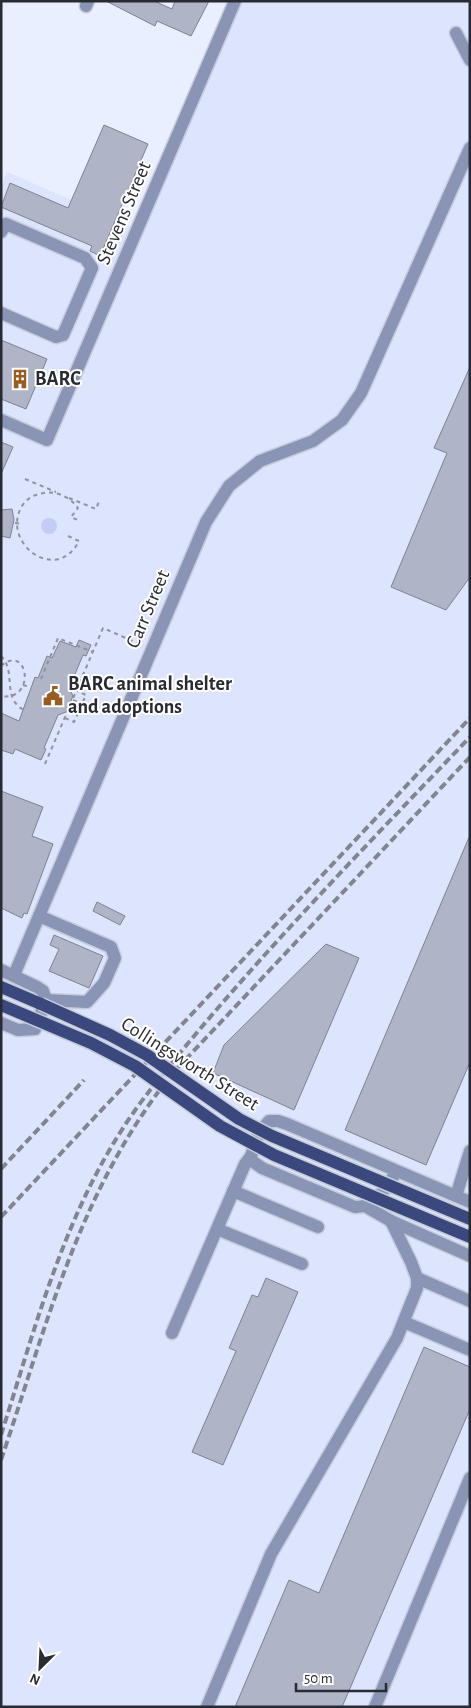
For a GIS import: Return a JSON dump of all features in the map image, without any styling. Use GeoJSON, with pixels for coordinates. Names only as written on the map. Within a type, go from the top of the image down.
{"type":"FeatureCollection","features":[{"type":"Feature","properties":{"kind":"main road","name":"Collingsworth Street"},"geometry":{"type":"LineString","coordinates":[[1,987],[65,1014],[132,1047],[240,1119],[272,1136],[470,1219]]}},
{"type":"Feature","properties":{"kind":"main road","name":"Collingsworth Street"},"geometry":{"type":"LineString","coordinates":[[1,1005],[91,1043],[135,1066],[220,1126],[274,1155],[470,1237]]}},
{"type":"Feature","properties":{"kind":"street","name":"Stevens Street"},"geometry":{"type":"LineString","coordinates":[[1,420],[47,440],[235,1]]}},
{"type":"Feature","properties":{"kind":"street"},"geometry":{"type":"LineString","coordinates":[[456,33],[470,60]]}},
{"type":"Feature","properties":{"kind":"street","name":"Carr Street"},"geometry":{"type":"LineString","coordinates":[[14,975],[206,522],[229,486],[260,461],[313,442],[342,420],[361,393],[379,348],[470,148]]}},
{"type":"Feature","properties":{"kind":"street"},"geometry":{"type":"LineString","coordinates":[[1,232],[6,224],[85,258],[92,268],[63,334],[56,337],[1,314]]}},
{"type":"Feature","properties":{"kind":"street"},"geometry":{"type":"LineString","coordinates":[[39,916],[111,947],[115,958],[104,983],[87,1002],[46,1000]]}},
{"type":"Feature","properties":{"kind":"street"},"geometry":{"type":"LineString","coordinates":[[1,970],[43,990],[46,1000],[35,1029],[18,1030],[1,1023]]}},
{"type":"Feature","properties":{"kind":"street","name":"Collingsworth Street"},"geometry":{"type":"LineString","coordinates":[[172,1333],[244,1164],[251,1156],[262,1127],[269,1121],[278,1121],[470,1202]]}},
{"type":"Feature","properties":{"kind":"street"},"geometry":{"type":"LineString","coordinates":[[251,1156],[252,1161],[262,1168],[351,1205],[365,1206],[391,1222],[470,1256]]}},
{"type":"Feature","properties":{"kind":"street"},"geometry":{"type":"LineString","coordinates":[[456,1196],[469,1158]]}},
{"type":"Feature","properties":{"kind":"street"},"geometry":{"type":"LineString","coordinates":[[365,1206],[392,1182],[396,1171]]}},
{"type":"Feature","properties":{"kind":"street"},"geometry":{"type":"LineString","coordinates":[[233,1191],[318,1227]]}},
{"type":"Feature","properties":{"kind":"street"},"geometry":{"type":"LineString","coordinates":[[207,1707],[271,1554],[397,1338],[417,1288],[417,1278],[391,1222]]}},
{"type":"Feature","properties":{"kind":"street"},"geometry":{"type":"LineString","coordinates":[[217,1229],[302,1264]]}},
{"type":"Feature","properties":{"kind":"street"},"geometry":{"type":"LineString","coordinates":[[417,1278],[470,1300]]}},
{"type":"Feature","properties":{"kind":"street"},"geometry":{"type":"LineString","coordinates":[[404,1322],[470,1350]]}},
{"type":"Feature","properties":{"kind":"street"},"geometry":{"type":"LineString","coordinates":[[375,1707],[470,1478]]}},
{"type":"Feature","properties":{"kind":"path"},"geometry":{"type":"LineString","coordinates":[[25,479],[96,509],[100,499]]}},
{"type":"Feature","properties":{"kind":"path"},"geometry":{"type":"LineString","coordinates":[[58,493],[48,492],[33,496],[19,510],[14,523],[15,534],[20,544],[28,553],[39,558],[54,559],[69,553],[79,541],[68,536]]}},
{"type":"Feature","properties":{"kind":"path"},"geometry":{"type":"LineString","coordinates":[[64,496],[78,508],[71,517],[80,521]]}},
{"type":"Feature","properties":{"kind":"path"},"geometry":{"type":"LineString","coordinates":[[14,523],[23,524]]}},
{"type":"Feature","properties":{"kind":"path"},"geometry":{"type":"LineString","coordinates":[[45,764],[103,628],[137,643]]}},
{"type":"Feature","properties":{"kind":"path"},"geometry":{"type":"LineString","coordinates":[[40,679],[58,638],[93,652]]}},
{"type":"Feature","properties":{"kind":"path"},"geometry":{"type":"LineString","coordinates":[[1,656],[6,662],[10,675],[11,696],[16,705],[24,710]]}},
{"type":"Feature","properties":{"kind":"path"},"geometry":{"type":"LineString","coordinates":[[1,666],[6,662],[14,660],[22,665],[26,674],[23,684],[11,696],[1,696]]}},
{"type":"Feature","properties":{"kind":"path"},"geometry":{"type":"LineString","coordinates":[[23,684],[30,687]]}},
{"type":"Feature","properties":{"kind":"path"},"geometry":{"type":"LineString","coordinates":[[65,718],[74,722],[86,695],[76,691]]}},
{"type":"Feature","properties":{"kind":"path"},"geometry":{"type":"LineString","coordinates":[[72,700],[82,704]]}},
{"type":"Feature","properties":{"kind":"path"},"geometry":{"type":"LineString","coordinates":[[69,709],[78,713]]}},
{"type":"Feature","properties":{"kind":"path"},"geometry":{"type":"LineString","coordinates":[[44,754],[48,756]]}},
{"type":"Feature","properties":{"kind":"shaded area"},"geometry":{"type":"Polygon","coordinates":[[[241,1],[470,1],[470,1707],[1,1707],[1,187],[7,172],[142,231],[241,1]]]}},
{"type":"Feature","properties":{"kind":"shaded area"},"geometry":{"type":"Polygon","coordinates":[[[49,518],[55,520],[57,526],[55,532],[49,534],[43,532],[41,526],[43,520],[49,518]]]}},
{"type":"Feature","properties":{"kind":"building"},"geometry":{"type":"Polygon","coordinates":[[[106,1],[154,1],[172,9],[175,1],[209,1],[191,36],[157,21],[155,26],[106,1]]]}},
{"type":"Feature","properties":{"kind":"building"},"geometry":{"type":"Polygon","coordinates":[[[104,125],[148,144],[100,256],[90,251],[92,246],[1,207],[10,183],[68,208],[104,125]]]}},
{"type":"Feature","properties":{"kind":"building","name":"BARC"},"geometry":{"type":"Polygon","coordinates":[[[1,340],[47,359],[26,409],[1,399],[1,340]]]}},
{"type":"Feature","properties":{"kind":"building"},"geometry":{"type":"Polygon","coordinates":[[[470,367],[470,577],[446,610],[391,587],[447,453],[434,448],[470,367]]]}},
{"type":"Feature","properties":{"kind":"building"},"geometry":{"type":"Polygon","coordinates":[[[1,442],[13,447],[1,474],[1,442]]]}},
{"type":"Feature","properties":{"kind":"building"},"geometry":{"type":"Polygon","coordinates":[[[12,509],[14,520],[10,538],[1,536],[1,510],[12,509]]]}},
{"type":"Feature","properties":{"kind":"building"},"geometry":{"type":"Polygon","coordinates":[[[79,640],[91,645],[86,656],[83,655],[70,686],[73,687],[71,692],[73,696],[66,712],[58,715],[41,760],[15,749],[13,754],[1,750],[1,713],[19,721],[35,677],[38,678],[47,656],[52,658],[60,641],[76,647],[79,640]]]}},
{"type":"Feature","properties":{"kind":"building"},"geometry":{"type":"Polygon","coordinates":[[[1,791],[43,807],[32,836],[53,844],[27,914],[24,913],[22,918],[1,908],[1,791]]]}},
{"type":"Feature","properties":{"kind":"building"},"geometry":{"type":"Polygon","coordinates":[[[470,835],[470,1062],[426,1165],[345,1130],[470,835]]]}},
{"type":"Feature","properties":{"kind":"building"},"geometry":{"type":"Polygon","coordinates":[[[97,902],[125,916],[120,925],[93,911],[97,902]]]}},
{"type":"Feature","properties":{"kind":"building"},"geometry":{"type":"Polygon","coordinates":[[[54,935],[103,956],[89,988],[49,971],[59,949],[50,945],[54,935]]]}},
{"type":"Feature","properties":{"kind":"building"},"geometry":{"type":"Polygon","coordinates":[[[326,944],[359,958],[294,1110],[213,1073],[224,1045],[326,944]]]}},
{"type":"Feature","properties":{"kind":"building"},"geometry":{"type":"Polygon","coordinates":[[[266,1278],[298,1292],[223,1465],[192,1452],[236,1351],[229,1348],[252,1295],[258,1297],[266,1278]]]}},
{"type":"Feature","properties":{"kind":"building"},"geometry":{"type":"Polygon","coordinates":[[[424,1347],[470,1367],[470,1409],[342,1707],[235,1707],[289,1580],[319,1593],[424,1347]]]}},
{"type":"Feature","properties":{"kind":"railway"},"geometry":{"type":"LineString","coordinates":[[1,1217],[470,718]]}},
{"type":"Feature","properties":{"kind":"railway"},"geometry":{"type":"LineString","coordinates":[[162,1075],[274,945],[351,861],[470,737]]}},
{"type":"Feature","properties":{"kind":"railway"},"geometry":{"type":"LineString","coordinates":[[1,1460],[69,1259],[89,1211],[113,1164],[140,1118],[172,1074],[470,757]]}},
{"type":"Feature","properties":{"kind":"railway"},"geometry":{"type":"LineString","coordinates":[[1,1169],[84,1080]]}},
{"type":"Feature","properties":{"kind":"railway"},"geometry":{"type":"LineString","coordinates":[[1,1435],[44,1299],[78,1211],[99,1169],[123,1128],[151,1089]]}},
{"type":"Feature","properties":{"kind":"place","name":"BARC"},"geometry":{"type":"Point","coordinates":[20,379]}},
{"type":"Feature","properties":{"kind":"place","name":"BARC animal shelter and adoptions"},"geometry":{"type":"Point","coordinates":[53,696]}}]}
